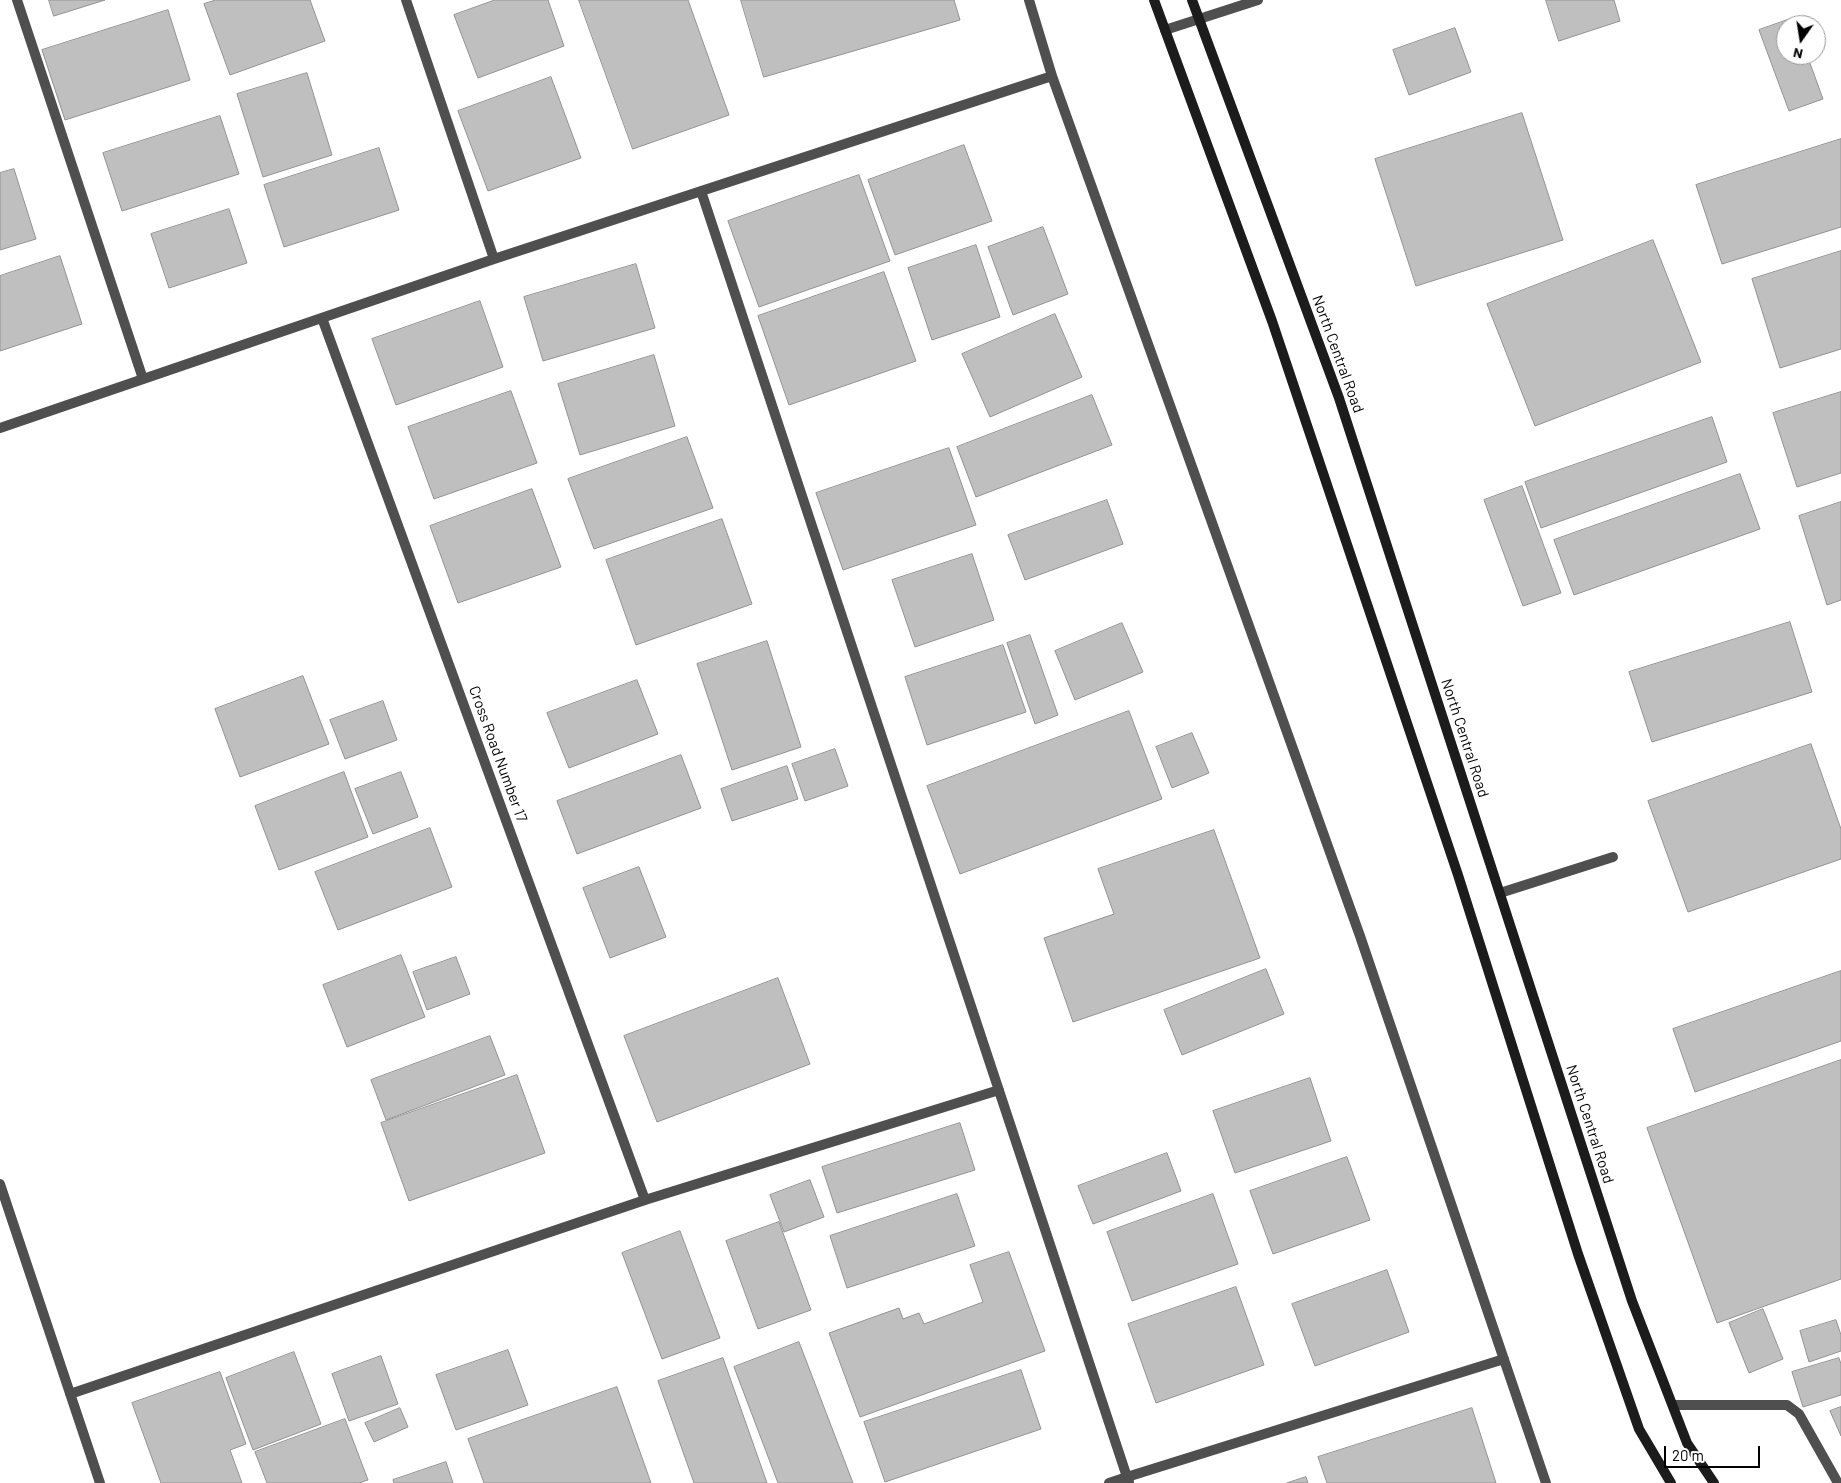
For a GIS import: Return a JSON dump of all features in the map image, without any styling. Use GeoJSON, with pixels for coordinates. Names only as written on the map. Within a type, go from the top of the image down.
{"type":"FeatureCollection","features":[{"type":"Feature","properties":{"kind":"main road"},"geometry":{"type":"LineString","coordinates":[[1154,0],[1275,330],[1458,876],[1578,1254],[1639,1429],[1672,1483]]}},
{"type":"Feature","properties":{"kind":"main road","name":"North Central Road"},"geometry":{"type":"LineString","coordinates":[[1192,0],[1339,398],[1632,1301],[1688,1443],[1714,1483]]}},
{"type":"Feature","properties":{"kind":"street"},"geometry":{"type":"LineString","coordinates":[[17,0],[143,380]]}},
{"type":"Feature","properties":{"kind":"street"},"geometry":{"type":"LineString","coordinates":[[406,0],[494,259]]}},
{"type":"Feature","properties":{"kind":"street"},"geometry":{"type":"LineString","coordinates":[[1029,0],[1052,76],[1357,926],[1546,1483]]}},
{"type":"Feature","properties":{"kind":"street"},"geometry":{"type":"LineString","coordinates":[[1165,30],[1258,0]]}},
{"type":"Feature","properties":{"kind":"street"},"geometry":{"type":"LineString","coordinates":[[0,428],[494,259],[1052,76]]}},
{"type":"Feature","properties":{"kind":"street"},"geometry":{"type":"LineString","coordinates":[[701,191],[1128,1480]]}},
{"type":"Feature","properties":{"kind":"street","name":"Cross Road Number 17"},"geometry":{"type":"LineString","coordinates":[[322,318],[645,1200]]}},
{"type":"Feature","properties":{"kind":"street"},"geometry":{"type":"LineString","coordinates":[[1500,893],[1613,857]]}},
{"type":"Feature","properties":{"kind":"street"},"geometry":{"type":"LineString","coordinates":[[70,1394],[645,1200],[999,1090]]}},
{"type":"Feature","properties":{"kind":"street"},"geometry":{"type":"LineString","coordinates":[[0,1184],[100,1483]]}},
{"type":"Feature","properties":{"kind":"street"},"geometry":{"type":"LineString","coordinates":[[1109,1483],[1128,1480],[1504,1358]]}},
{"type":"Feature","properties":{"kind":"street"},"geometry":{"type":"LineString","coordinates":[[1673,1405],[1787,1405],[1799,1414],[1838,1483]]}},
{"type":"Feature","properties":{"kind":"building"},"geometry":{"type":"Polygon","coordinates":[[[49,0],[105,0],[54,16],[49,0]]]}},
{"type":"Feature","properties":{"kind":"building"},"geometry":{"type":"Polygon","coordinates":[[[216,0],[310,0],[325,41],[230,75],[204,4],[216,0]]]}},
{"type":"Feature","properties":{"kind":"building"},"geometry":{"type":"Polygon","coordinates":[[[495,0],[548,0],[564,46],[478,78],[454,15],[495,0]]]}},
{"type":"Feature","properties":{"kind":"building"},"geometry":{"type":"Polygon","coordinates":[[[579,0],[688,0],[729,115],[633,149],[579,0]]]}},
{"type":"Feature","properties":{"kind":"building"},"geometry":{"type":"Polygon","coordinates":[[[741,0],[954,0],[960,20],[764,77],[741,0]]]}},
{"type":"Feature","properties":{"kind":"building"},"geometry":{"type":"Polygon","coordinates":[[[1546,0],[1614,0],[1620,21],[1559,41],[1546,0]]]}},
{"type":"Feature","properties":{"kind":"building"},"geometry":{"type":"Polygon","coordinates":[[[168,10],[190,80],[65,120],[42,50],[168,10]]]}},
{"type":"Feature","properties":{"kind":"building"},"geometry":{"type":"Polygon","coordinates":[[[1776,24],[1776,65],[1811,65],[1823,99],[1789,111],[1759,30],[1776,24]]]}},
{"type":"Feature","properties":{"kind":"building"},"geometry":{"type":"Polygon","coordinates":[[[1455,28],[1471,72],[1409,95],[1393,50],[1455,28]]]}},
{"type":"Feature","properties":{"kind":"building"},"geometry":{"type":"Polygon","coordinates":[[[307,73],[332,155],[263,177],[237,94],[307,73]]]}},
{"type":"Feature","properties":{"kind":"building"},"geometry":{"type":"Polygon","coordinates":[[[551,77],[581,158],[488,191],[458,111],[551,77]]]}},
{"type":"Feature","properties":{"kind":"building"},"geometry":{"type":"Polygon","coordinates":[[[1522,113],[1563,240],[1416,286],[1375,159],[1522,113]]]}},
{"type":"Feature","properties":{"kind":"building"},"geometry":{"type":"Polygon","coordinates":[[[220,116],[239,174],[122,211],[103,153],[220,116]]]}},
{"type":"Feature","properties":{"kind":"building"},"geometry":{"type":"Polygon","coordinates":[[[1841,139],[1841,227],[1722,264],[1696,185],[1841,139]]]}},
{"type":"Feature","properties":{"kind":"building"},"geometry":{"type":"Polygon","coordinates":[[[964,145],[992,221],[895,255],[868,180],[964,145]]]}},
{"type":"Feature","properties":{"kind":"building"},"geometry":{"type":"Polygon","coordinates":[[[379,148],[399,210],[284,247],[264,185],[379,148]]]}},
{"type":"Feature","properties":{"kind":"building"},"geometry":{"type":"Polygon","coordinates":[[[14,169],[36,239],[0,250],[0,173],[14,169]]]}},
{"type":"Feature","properties":{"kind":"building"},"geometry":{"type":"Polygon","coordinates":[[[859,175],[890,261],[759,307],[728,221],[859,175]]]}},
{"type":"Feature","properties":{"kind":"building"},"geometry":{"type":"Polygon","coordinates":[[[229,209],[247,263],[169,288],[151,234],[229,209]]]}},
{"type":"Feature","properties":{"kind":"building"},"geometry":{"type":"Polygon","coordinates":[[[1043,227],[1068,294],[1013,315],[988,247],[1043,227]]]}},
{"type":"Feature","properties":{"kind":"building"},"geometry":{"type":"Polygon","coordinates":[[[1653,240],[1701,362],[1535,426],[1487,304],[1653,240]]]}},
{"type":"Feature","properties":{"kind":"building"},"geometry":{"type":"Polygon","coordinates":[[[976,245],[1000,317],[932,340],[908,268],[976,245]]]}},
{"type":"Feature","properties":{"kind":"building"},"geometry":{"type":"Polygon","coordinates":[[[1841,251],[1841,349],[1780,368],[1752,279],[1841,251]]]}},
{"type":"Feature","properties":{"kind":"building"},"geometry":{"type":"Polygon","coordinates":[[[60,256],[82,324],[0,351],[0,276],[60,256]]]}},
{"type":"Feature","properties":{"kind":"building"},"geometry":{"type":"Polygon","coordinates":[[[636,264],[655,328],[543,361],[524,297],[636,264]]]}},
{"type":"Feature","properties":{"kind":"building"},"geometry":{"type":"Polygon","coordinates":[[[884,272],[916,361],[789,405],[758,316],[884,272]]]}},
{"type":"Feature","properties":{"kind":"building"},"geometry":{"type":"Polygon","coordinates":[[[480,301],[503,367],[396,405],[372,339],[480,301]]]}},
{"type":"Feature","properties":{"kind":"building"},"geometry":{"type":"Polygon","coordinates":[[[1055,314],[1082,377],[990,417],[962,354],[1055,314]]]}},
{"type":"Feature","properties":{"kind":"building"},"geometry":{"type":"Polygon","coordinates":[[[654,355],[675,426],[580,455],[558,384],[654,355]]]}},
{"type":"Feature","properties":{"kind":"building"},"geometry":{"type":"Polygon","coordinates":[[[511,391],[537,463],[434,499],[408,427],[511,391]]]}},
{"type":"Feature","properties":{"kind":"building"},"geometry":{"type":"Polygon","coordinates":[[[1841,392],[1841,473],[1797,487],[1773,413],[1841,392]]]}},
{"type":"Feature","properties":{"kind":"building"},"geometry":{"type":"Polygon","coordinates":[[[1092,395],[1112,445],[976,497],[957,447],[1092,395]]]}},
{"type":"Feature","properties":{"kind":"building"},"geometry":{"type":"Polygon","coordinates":[[[1712,417],[1727,462],[1541,528],[1525,482],[1712,417]]]}},
{"type":"Feature","properties":{"kind":"building"},"geometry":{"type":"Polygon","coordinates":[[[687,437],[713,508],[594,549],[568,479],[687,437]]]}},
{"type":"Feature","properties":{"kind":"building"},"geometry":{"type":"Polygon","coordinates":[[[949,448],[976,525],[843,570],[816,493],[949,448]]]}},
{"type":"Feature","properties":{"kind":"building"},"geometry":{"type":"Polygon","coordinates":[[[1740,474],[1760,529],[1574,595],[1554,540],[1740,474]]]}},
{"type":"Feature","properties":{"kind":"building"},"geometry":{"type":"Polygon","coordinates":[[[1522,486],[1561,593],[1523,606],[1484,500],[1522,486]]]}},
{"type":"Feature","properties":{"kind":"building"},"geometry":{"type":"Polygon","coordinates":[[[532,489],[561,567],[458,603],[430,526],[532,489]]]}},
{"type":"Feature","properties":{"kind":"building"},"geometry":{"type":"Polygon","coordinates":[[[1107,500],[1123,544],[1025,580],[1008,535],[1107,500]]]}},
{"type":"Feature","properties":{"kind":"building"},"geometry":{"type":"Polygon","coordinates":[[[1841,502],[1841,600],[1827,605],[1799,516],[1841,502]]]}},
{"type":"Feature","properties":{"kind":"building"},"geometry":{"type":"Polygon","coordinates":[[[722,519],[752,604],[636,645],[606,560],[722,519]]]}},
{"type":"Feature","properties":{"kind":"building"},"geometry":{"type":"Polygon","coordinates":[[[972,554],[994,620],[915,647],[892,580],[972,554]]]}},
{"type":"Feature","properties":{"kind":"building"},"geometry":{"type":"Polygon","coordinates":[[[1790,622],[1812,692],[1652,742],[1629,672],[1790,622]]]}},
{"type":"Feature","properties":{"kind":"building"},"geometry":{"type":"Polygon","coordinates":[[[1122,623],[1143,672],[1075,700],[1055,651],[1122,623]]]}},
{"type":"Feature","properties":{"kind":"building"},"geometry":{"type":"Polygon","coordinates":[[[1030,635],[1058,715],[1035,724],[1007,643],[1030,635]]]}},
{"type":"Feature","properties":{"kind":"building"},"geometry":{"type":"Polygon","coordinates":[[[767,641],[801,747],[732,770],[697,664],[767,641]]]}},
{"type":"Feature","properties":{"kind":"building"},"geometry":{"type":"Polygon","coordinates":[[[1003,645],[1026,712],[927,745],[905,677],[1003,645]]]}},
{"type":"Feature","properties":{"kind":"building"},"geometry":{"type":"Polygon","coordinates":[[[303,676],[329,744],[240,777],[215,709],[303,676]]]}},
{"type":"Feature","properties":{"kind":"building"},"geometry":{"type":"Polygon","coordinates":[[[637,680],[658,734],[569,768],[547,713],[637,680]]]}},
{"type":"Feature","properties":{"kind":"building"},"geometry":{"type":"Polygon","coordinates":[[[383,701],[397,740],[345,759],[330,720],[383,701]]]}},
{"type":"Feature","properties":{"kind":"building"},"geometry":{"type":"Polygon","coordinates":[[[1129,711],[1162,799],[960,874],[927,786],[1129,711]]]}},
{"type":"Feature","properties":{"kind":"building"},"geometry":{"type":"Polygon","coordinates":[[[1192,733],[1209,773],[1172,788],[1156,747],[1192,733]]]}},
{"type":"Feature","properties":{"kind":"building"},"geometry":{"type":"Polygon","coordinates":[[[1811,744],[1841,829],[1841,859],[1688,912],[1648,801],[1811,744]]]}},
{"type":"Feature","properties":{"kind":"building"},"geometry":{"type":"Polygon","coordinates":[[[835,749],[848,786],[805,801],[792,764],[835,749]]]}},
{"type":"Feature","properties":{"kind":"building"},"geometry":{"type":"Polygon","coordinates":[[[681,755],[701,808],[577,854],[557,801],[681,755]]]}},
{"type":"Feature","properties":{"kind":"building"},"geometry":{"type":"Polygon","coordinates":[[[787,766],[798,799],[732,821],[721,789],[787,766]]]}},
{"type":"Feature","properties":{"kind":"building"},"geometry":{"type":"Polygon","coordinates":[[[344,772],[368,837],[279,870],[255,806],[344,772]]]}},
{"type":"Feature","properties":{"kind":"building"},"geometry":{"type":"Polygon","coordinates":[[[401,772],[418,817],[373,834],[355,789],[401,772]]]}},
{"type":"Feature","properties":{"kind":"building"},"geometry":{"type":"Polygon","coordinates":[[[430,828],[452,887],[338,930],[315,872],[430,828]]]}},
{"type":"Feature","properties":{"kind":"building"},"geometry":{"type":"Polygon","coordinates":[[[1214,830],[1260,958],[1073,1022],[1044,938],[1114,914],[1098,869],[1214,830]]]}},
{"type":"Feature","properties":{"kind":"building"},"geometry":{"type":"Polygon","coordinates":[[[639,867],[666,937],[610,958],[583,888],[639,867]]]}},
{"type":"Feature","properties":{"kind":"building"},"geometry":{"type":"Polygon","coordinates":[[[401,955],[425,1017],[347,1047],[323,985],[401,955]]]}},
{"type":"Feature","properties":{"kind":"building"},"geometry":{"type":"Polygon","coordinates":[[[456,957],[470,994],[427,1010],[413,972],[456,957]]]}},
{"type":"Feature","properties":{"kind":"building"},"geometry":{"type":"Polygon","coordinates":[[[1266,969],[1284,1014],[1182,1055],[1164,1010],[1266,969]]]}},
{"type":"Feature","properties":{"kind":"building"},"geometry":{"type":"Polygon","coordinates":[[[1841,971],[1841,1041],[1695,1092],[1673,1029],[1841,971]]]}},
{"type":"Feature","properties":{"kind":"building"},"geometry":{"type":"Polygon","coordinates":[[[778,978],[810,1064],[657,1122],[624,1036],[778,978]]]}},
{"type":"Feature","properties":{"kind":"building"},"geometry":{"type":"Polygon","coordinates":[[[490,1036],[505,1075],[386,1120],[371,1080],[490,1036]]]}},
{"type":"Feature","properties":{"kind":"building"},"geometry":{"type":"Polygon","coordinates":[[[1841,1060],[1841,1279],[1717,1323],[1647,1128],[1841,1060]]]}},
{"type":"Feature","properties":{"kind":"building"},"geometry":{"type":"Polygon","coordinates":[[[517,1075],[545,1153],[409,1201],[381,1123],[517,1075]]]}},
{"type":"Feature","properties":{"kind":"building"},"geometry":{"type":"Polygon","coordinates":[[[1310,1078],[1331,1141],[1235,1173],[1213,1111],[1310,1078]]]}},
{"type":"Feature","properties":{"kind":"building"},"geometry":{"type":"Polygon","coordinates":[[[960,1123],[975,1170],[837,1213],[822,1167],[960,1123]]]}},
{"type":"Feature","properties":{"kind":"building"},"geometry":{"type":"Polygon","coordinates":[[[1167,1153],[1181,1191],[1093,1224],[1078,1186],[1167,1153]]]}},
{"type":"Feature","properties":{"kind":"building"},"geometry":{"type":"Polygon","coordinates":[[[1347,1157],[1370,1220],[1273,1254],[1250,1191],[1347,1157]]]}},
{"type":"Feature","properties":{"kind":"building"},"geometry":{"type":"Polygon","coordinates":[[[810,1180],[824,1217],[784,1232],[770,1195],[810,1180]]]}},
{"type":"Feature","properties":{"kind":"building"},"geometry":{"type":"Polygon","coordinates":[[[957,1194],[975,1246],[847,1288],[830,1236],[957,1194]]]}},
{"type":"Feature","properties":{"kind":"building"},"geometry":{"type":"Polygon","coordinates":[[[1213,1194],[1238,1264],[1132,1301],[1107,1232],[1213,1194]]]}},
{"type":"Feature","properties":{"kind":"building"},"geometry":{"type":"Polygon","coordinates":[[[779,1222],[811,1310],[758,1329],[726,1241],[779,1222]]]}},
{"type":"Feature","properties":{"kind":"building"},"geometry":{"type":"Polygon","coordinates":[[[680,1231],[720,1338],[662,1359],[622,1253],[680,1231]]]}},
{"type":"Feature","properties":{"kind":"building"},"geometry":{"type":"Polygon","coordinates":[[[1009,1252],[1045,1351],[860,1417],[829,1333],[899,1308],[903,1319],[919,1313],[924,1324],[983,1302],[970,1265],[1009,1252]]]}},
{"type":"Feature","properties":{"kind":"building"},"geometry":{"type":"Polygon","coordinates":[[[1387,1270],[1409,1332],[1315,1366],[1292,1304],[1387,1270]]]}},
{"type":"Feature","properties":{"kind":"building"},"geometry":{"type":"Polygon","coordinates":[[[1236,1287],[1264,1365],[1156,1403],[1128,1324],[1236,1287]]]}},
{"type":"Feature","properties":{"kind":"building"},"geometry":{"type":"Polygon","coordinates":[[[1763,1309],[1783,1359],[1749,1373],[1729,1323],[1763,1309]]]}},
{"type":"Feature","properties":{"kind":"building"},"geometry":{"type":"Polygon","coordinates":[[[1836,1320],[1841,1335],[1841,1351],[1809,1362],[1800,1331],[1836,1320]]]}},
{"type":"Feature","properties":{"kind":"building"},"geometry":{"type":"Polygon","coordinates":[[[799,1342],[853,1483],[778,1483],[734,1367],[799,1342]]]}},
{"type":"Feature","properties":{"kind":"building"},"geometry":{"type":"Polygon","coordinates":[[[508,1350],[528,1405],[456,1430],[436,1375],[508,1350]]]}},
{"type":"Feature","properties":{"kind":"building"},"geometry":{"type":"Polygon","coordinates":[[[294,1352],[321,1424],[253,1450],[226,1378],[294,1352]]]}},
{"type":"Feature","properties":{"kind":"building"},"geometry":{"type":"Polygon","coordinates":[[[381,1356],[398,1404],[349,1421],[332,1374],[381,1356]]]}},
{"type":"Feature","properties":{"kind":"building"},"geometry":{"type":"Polygon","coordinates":[[[723,1358],[767,1483],[694,1483],[658,1381],[723,1358]]]}},
{"type":"Feature","properties":{"kind":"building"},"geometry":{"type":"Polygon","coordinates":[[[1839,1358],[1841,1364],[1841,1395],[1803,1407],[1792,1372],[1839,1358]]]}},
{"type":"Feature","properties":{"kind":"building"},"geometry":{"type":"Polygon","coordinates":[[[1021,1370],[1041,1429],[885,1482],[864,1422],[1021,1370]]]}},
{"type":"Feature","properties":{"kind":"building"},"geometry":{"type":"Polygon","coordinates":[[[220,1372],[246,1444],[230,1450],[242,1483],[161,1483],[132,1403],[220,1372]]]}},
{"type":"Feature","properties":{"kind":"building"},"geometry":{"type":"Polygon","coordinates":[[[617,1387],[651,1483],[484,1483],[468,1439],[617,1387]]]}},
{"type":"Feature","properties":{"kind":"building"},"geometry":{"type":"Polygon","coordinates":[[[1841,1407],[1841,1436],[1830,1411],[1841,1407]]]}},
{"type":"Feature","properties":{"kind":"building"},"geometry":{"type":"Polygon","coordinates":[[[400,1408],[408,1427],[374,1442],[365,1423],[400,1408]]]}},
{"type":"Feature","properties":{"kind":"building"},"geometry":{"type":"Polygon","coordinates":[[[1472,1408],[1496,1483],[1327,1483],[1318,1457],[1472,1408]]]}},
{"type":"Feature","properties":{"kind":"building"},"geometry":{"type":"Polygon","coordinates":[[[345,1419],[368,1480],[359,1483],[267,1483],[255,1452],[345,1419]]]}},
{"type":"Feature","properties":{"kind":"building"},"geometry":{"type":"Polygon","coordinates":[[[446,1462],[453,1483],[394,1483],[393,1480],[446,1462]]]}},
{"type":"Feature","properties":{"kind":"building"},"geometry":{"type":"Polygon","coordinates":[[[1306,1477],[1308,1483],[1287,1483],[1306,1477]]]}}]}
